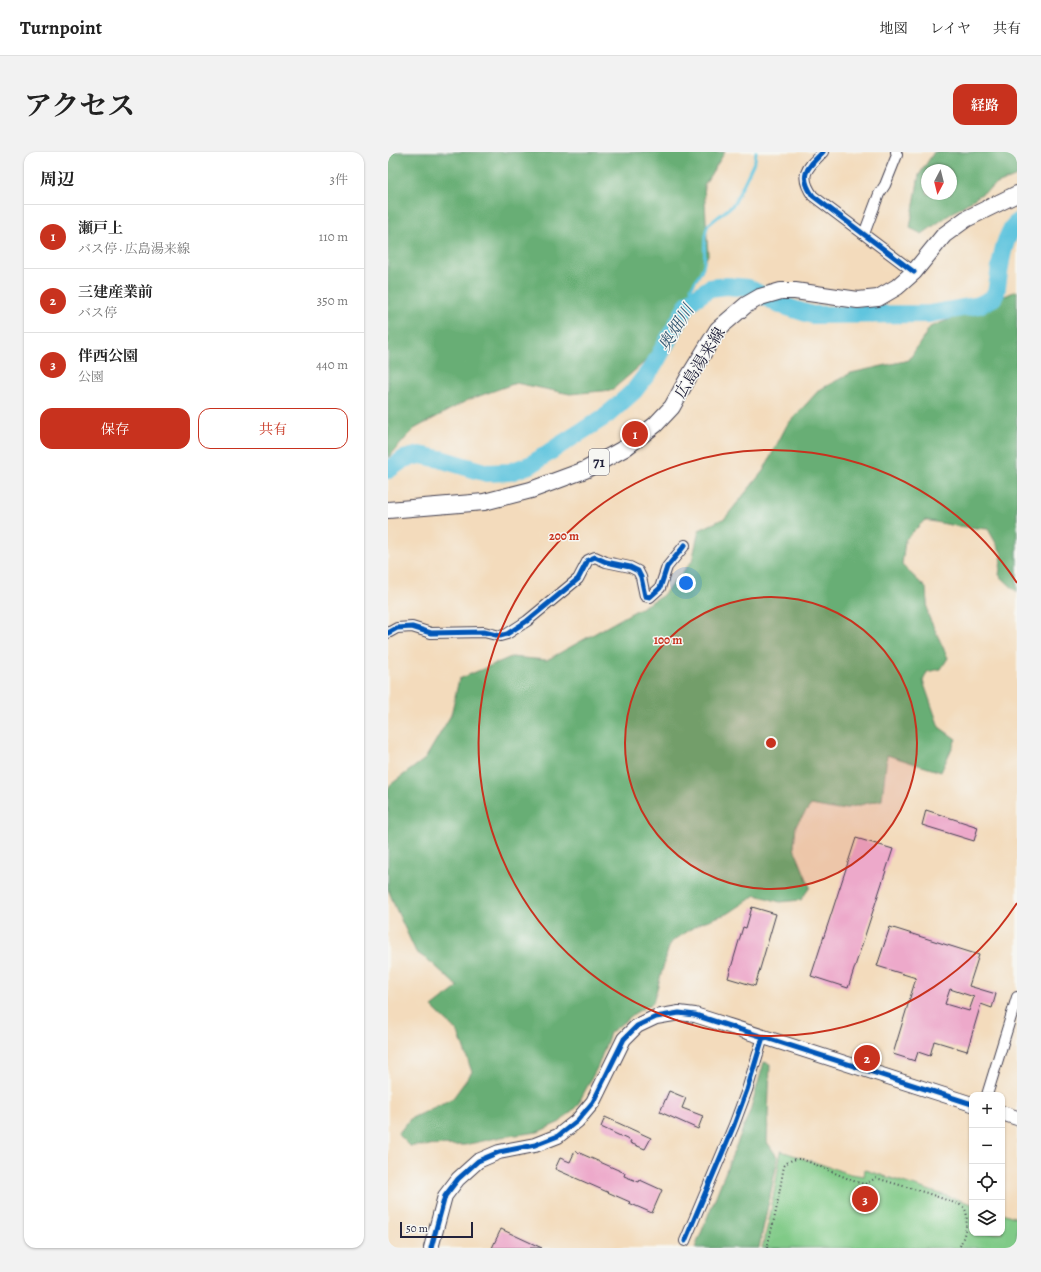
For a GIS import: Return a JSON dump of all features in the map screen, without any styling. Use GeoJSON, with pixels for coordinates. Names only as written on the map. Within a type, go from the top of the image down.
{"type":"FeatureCollection","features":[{"type":"Feature","properties":{"kind":"main road","name":"広島湯来線"},"geometry":{"type":"LineString","coordinates":[[388,510],[484,502],[531,490],[585,470],[625,448],[655,425],[672,407],[718,329],[746,305],[760,297],[775,293],[795,291],[858,300],[878,298],[897,287],[914,272],[944,235],[966,219],[1017,194]]}},
{"type":"Feature","properties":{"kind":"street"},"geometry":{"type":"LineString","coordinates":[[823,152],[808,167],[805,178],[807,188],[813,196],[914,272]]}},
{"type":"Feature","properties":{"kind":"street"},"geometry":{"type":"LineString","coordinates":[[864,234],[879,194],[885,185],[897,155],[896,152]]}},
{"type":"Feature","properties":{"kind":"street"},"geometry":{"type":"LineString","coordinates":[[388,633],[397,628],[412,627],[431,633],[484,632],[500,636],[507,634],[527,621],[578,579],[588,560],[595,557],[606,562],[630,567],[638,571],[641,577],[645,596],[650,598],[660,588],[667,568],[685,545]]}},
{"type":"Feature","properties":{"kind":"street"},"geometry":{"type":"LineString","coordinates":[[988,1092],[1017,997]]}},
{"type":"Feature","properties":{"kind":"street"},"geometry":{"type":"LineString","coordinates":[[430,1248],[445,1196],[458,1179],[478,1162],[499,1152],[535,1145],[558,1136],[577,1121],[593,1102],[624,1039],[637,1026],[656,1017],[679,1013],[695,1016],[969,1103]]}},
{"type":"Feature","properties":{"kind":"street"},"geometry":{"type":"LineString","coordinates":[[685,1241],[734,1125],[747,1090],[762,1037]]}},
{"type":"Feature","properties":{"kind":"street"},"geometry":{"type":"LineString","coordinates":[[1005,1115],[1017,1118]]}},
{"type":"Feature","properties":{"kind":"path"},"geometry":{"type":"LineString","coordinates":[[767,1248],[776,1211],[784,1166],[787,1162],[795,1159],[802,1159],[856,1182],[865,1184],[876,1178],[927,1193],[960,1205],[965,1208],[967,1214],[962,1242],[959,1248]]}},
{"type":"Feature","properties":{"kind":"green space"},"geometry":{"type":"Polygon","coordinates":[[[388,152],[725,152],[704,185],[708,255],[674,325],[648,359],[612,390],[570,394],[516,383],[468,400],[414,429],[388,458],[388,152]]]}},
{"type":"Feature","properties":{"kind":"green space"},"geometry":{"type":"Polygon","coordinates":[[[934,152],[1017,152],[1017,176],[997,184],[922,234],[910,228],[919,175],[921,172],[921,200],[957,200],[957,164],[926,164],[934,152]]]}},
{"type":"Feature","properties":{"kind":"green space"},"geometry":{"type":"Polygon","coordinates":[[[1016,291],[1017,592],[999,575],[1002,554],[988,529],[956,526],[925,520],[905,540],[902,565],[926,588],[928,615],[948,658],[941,669],[927,672],[923,681],[939,727],[956,739],[941,772],[887,755],[882,800],[838,810],[811,805],[796,825],[794,848],[810,887],[801,900],[780,902],[756,895],[729,913],[700,923],[670,943],[653,1003],[635,1013],[610,1033],[598,1066],[577,1106],[560,1122],[538,1132],[501,1137],[465,1145],[410,1146],[398,1134],[410,1119],[453,1098],[472,1072],[458,1032],[432,1007],[458,987],[432,963],[416,952],[388,889],[388,790],[390,785],[425,759],[451,715],[459,679],[511,657],[547,660],[662,596],[692,561],[699,530],[725,518],[763,471],[787,425],[819,390],[851,373],[909,360],[930,327],[1016,291]]]}},
{"type":"Feature","properties":{"kind":"green space"},"geometry":{"type":"Polygon","coordinates":[[[764,1062],[770,1064],[767,1142],[778,1158],[759,1248],[695,1248],[750,1111],[764,1062]]]}},
{"type":"Feature","properties":{"kind":"green space"},"geometry":{"type":"Polygon","coordinates":[[[781,1151],[850,1174],[864,1176],[865,1170],[969,1203],[969,1236],[1005,1236],[1005,1214],[1017,1218],[1017,1248],[762,1248],[770,1216],[781,1151]]]}},
{"type":"Feature","properties":{"kind":"building"},"geometry":{"type":"Polygon","coordinates":[[[926,810],[978,827],[974,841],[922,825],[926,810]]]}},
{"type":"Feature","properties":{"kind":"building"},"geometry":{"type":"Polygon","coordinates":[[[856,838],[893,849],[848,988],[811,976],[856,838]]]}},
{"type":"Feature","properties":{"kind":"building"},"geometry":{"type":"Polygon","coordinates":[[[752,907],[776,914],[755,986],[728,978],[743,927],[746,928],[752,907]]]}},
{"type":"Feature","properties":{"kind":"building"},"geometry":{"type":"Polygon","coordinates":[[[890,927],[979,955],[969,986],[996,994],[992,1008],[981,1004],[967,1051],[934,1041],[930,1056],[918,1052],[915,1061],[893,1054],[916,978],[877,966],[890,927]],[[950,989],[945,1004],[969,1011],[974,997],[950,989]]]}},
{"type":"Feature","properties":{"kind":"building"},"geometry":{"type":"Polygon","coordinates":[[[669,1091],[686,1098],[682,1108],[703,1116],[698,1129],[660,1112],[669,1091]]]}},
{"type":"Feature","properties":{"kind":"building"},"geometry":{"type":"Polygon","coordinates":[[[605,1117],[651,1138],[645,1149],[630,1143],[631,1141],[601,1127],[605,1117]]]}},
{"type":"Feature","properties":{"kind":"building"},"geometry":{"type":"Polygon","coordinates":[[[575,1151],[625,1173],[624,1176],[639,1182],[640,1180],[662,1190],[652,1213],[555,1169],[560,1158],[570,1162],[575,1151]]]}},
{"type":"Feature","properties":{"kind":"building"},"geometry":{"type":"Polygon","coordinates":[[[501,1229],[542,1248],[492,1248],[501,1229]]]}},
{"type":"Feature","properties":{"kind":"waterway"},"geometry":{"type":"LineString","coordinates":[[694,299],[691,288],[701,273],[703,266],[705,234],[708,225],[734,204],[755,160],[756,152]]}},
{"type":"Feature","properties":{"kind":"waterway","name":"奥畑川"},"geometry":{"type":"LineString","coordinates":[[388,470],[404,459],[420,455],[440,459],[487,473],[510,472],[532,464],[606,416],[634,391],[654,365],[688,304],[710,288],[727,286],[748,288],[781,305],[812,315],[929,314],[979,305],[993,298],[996,293],[1004,246],[1017,222]]}},
{"type":"Feature","properties":{"kind":"cycle path"},"geometry":{"type":"LineString","coordinates":[[823,152],[806,172],[806,183],[813,196],[914,272]]}},
{"type":"Feature","properties":{"kind":"cycle path"},"geometry":{"type":"LineString","coordinates":[[388,633],[397,628],[412,627],[431,633],[484,632],[500,636],[507,634],[527,621],[578,579],[588,560],[595,557],[606,562],[630,567],[638,571],[641,577],[645,596],[650,597],[660,588],[667,567],[685,545]]}},
{"type":"Feature","properties":{"kind":"cycle path"},"geometry":{"type":"LineString","coordinates":[[431,1248],[445,1196],[458,1179],[478,1161],[499,1152],[535,1145],[558,1136],[577,1121],[593,1102],[624,1039],[637,1026],[656,1017],[679,1013],[695,1015],[969,1103]]}},
{"type":"Feature","properties":{"kind":"cycle path"},"geometry":{"type":"LineString","coordinates":[[685,1241],[734,1125],[747,1090],[763,1037]]}},
{"type":"Feature","properties":{"kind":"place","name":"瀬戸上"},"geometry":{"type":"Point","coordinates":[635,434]}},
{"type":"Feature","properties":{"kind":"place","name":"三建産業前"},"geometry":{"type":"Point","coordinates":[867,1058]}},
{"type":"Feature","properties":{"kind":"place","name":"伴西公園"},"geometry":{"type":"Point","coordinates":[865,1199]}}]}
